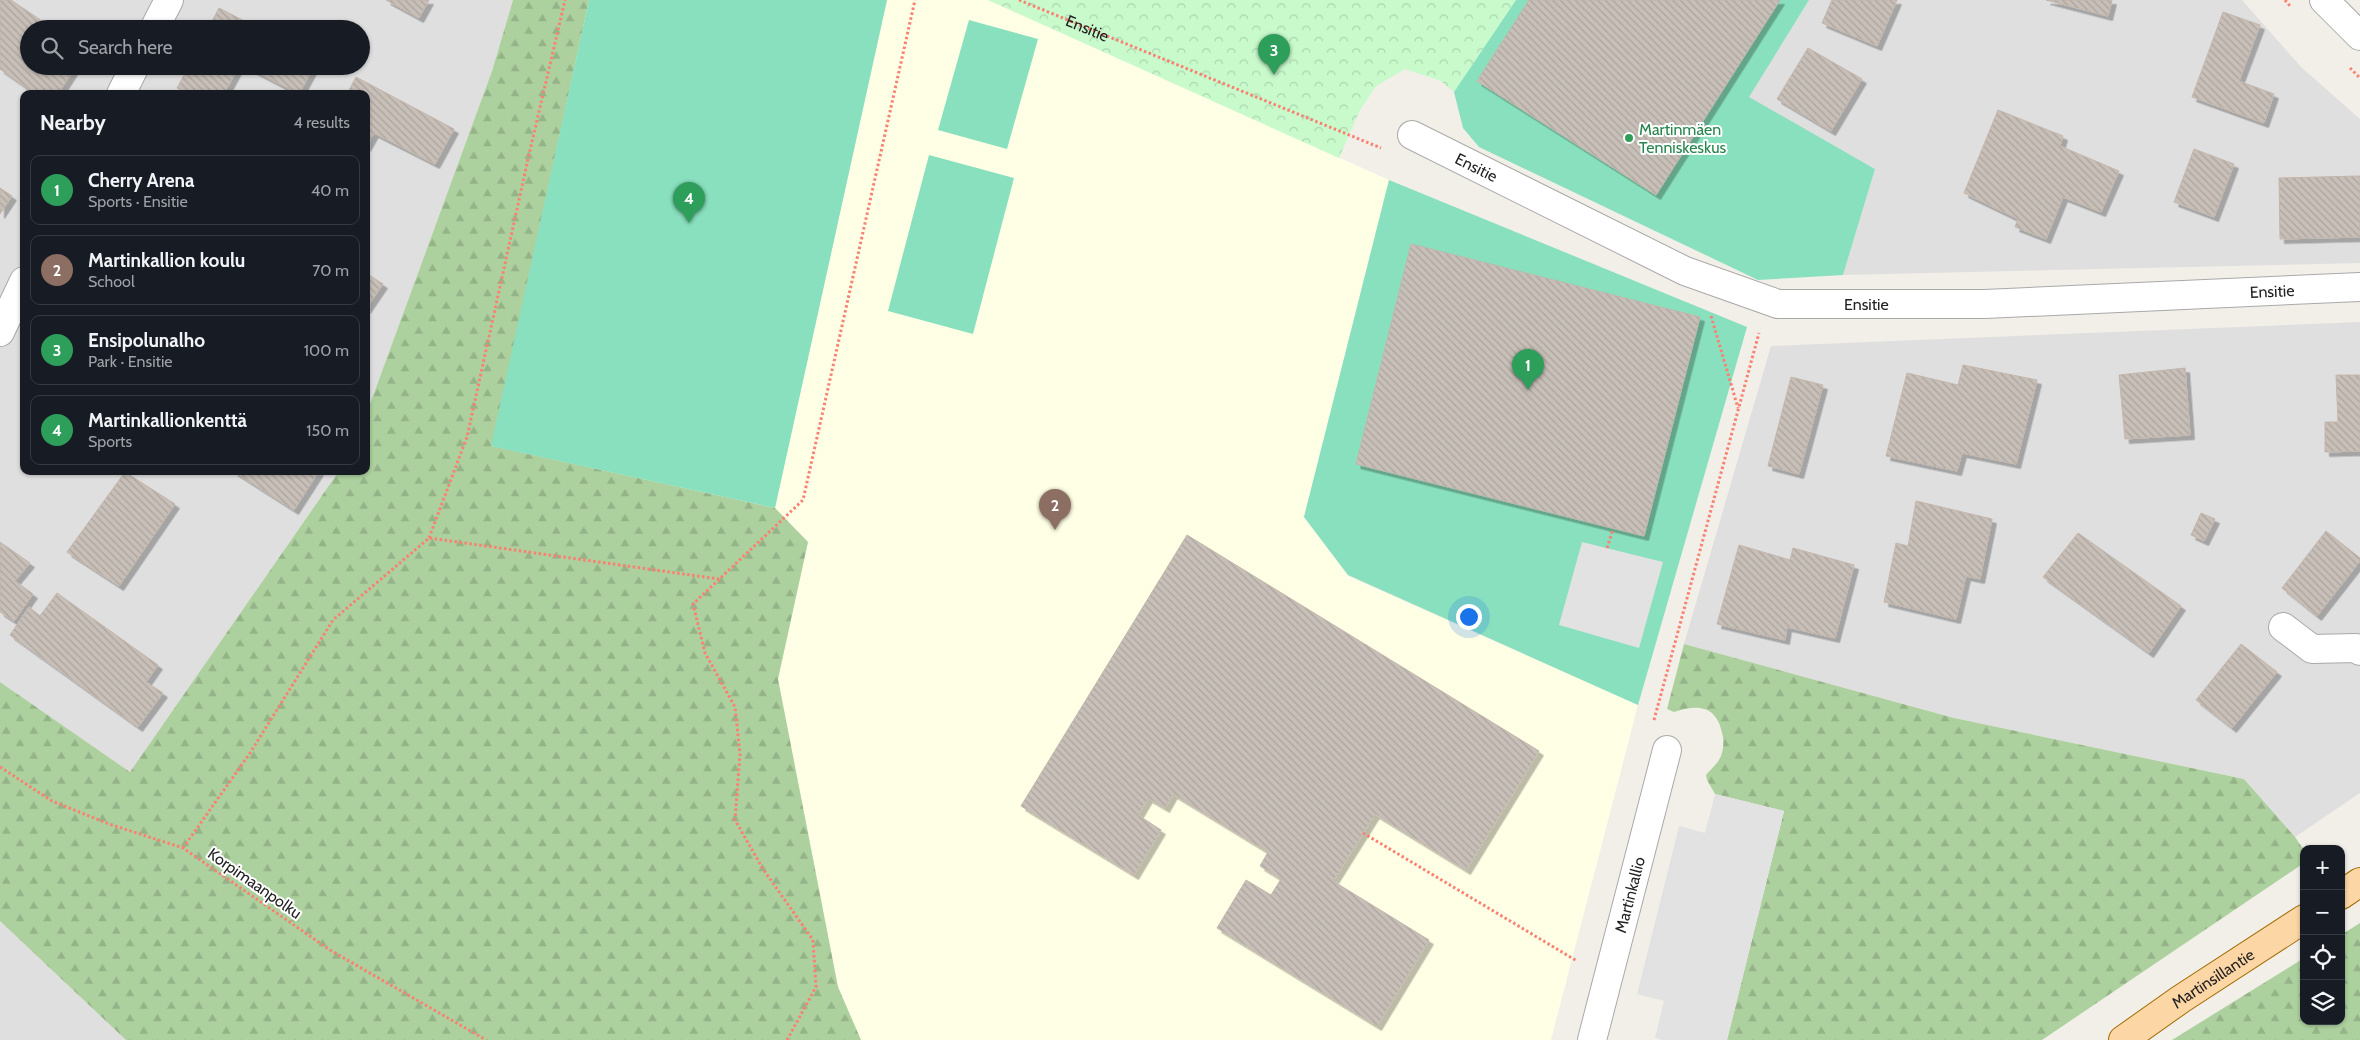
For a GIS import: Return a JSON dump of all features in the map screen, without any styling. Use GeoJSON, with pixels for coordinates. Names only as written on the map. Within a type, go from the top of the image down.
{"type":"FeatureCollection","features":[{"type":"Feature","properties":{"kind":"main road"},"geometry":{"type":"LineString","coordinates":[[2345,891],[2360,882]]}},
{"type":"Feature","properties":{"kind":"main road","name":"Martinsillantie"},"geometry":{"type":"LineString","coordinates":[[2123,1040],[2181,999],[2300,922]]}},
{"type":"Feature","properties":{"kind":"street"},"geometry":{"type":"LineString","coordinates":[[159,20],[169,0]]}},
{"type":"Feature","properties":{"kind":"street"},"geometry":{"type":"LineString","coordinates":[[2324,0],[2360,36]]}},
{"type":"Feature","properties":{"kind":"street"},"geometry":{"type":"LineString","coordinates":[[123,90],[130,75]]}},
{"type":"Feature","properties":{"kind":"street","name":"Ensitie"},"geometry":{"type":"LineString","coordinates":[[1412,135],[1685,271],[1778,304],[1985,304],[2360,287]]}},
{"type":"Feature","properties":{"kind":"street"},"geometry":{"type":"LineString","coordinates":[[0,332],[20,290]]}},
{"type":"Feature","properties":{"kind":"street"},"geometry":{"type":"LineString","coordinates":[[2283,627],[2312,649],[2356,648],[2360,651]]}},
{"type":"Feature","properties":{"kind":"street","name":"Martinkallio"},"geometry":{"type":"LineString","coordinates":[[1592,1040],[1667,750]]}},
{"type":"Feature","properties":{"kind":"path"},"geometry":{"type":"LineString","coordinates":[[559,0],[564,5]]}},
{"type":"Feature","properties":{"kind":"path"},"geometry":{"type":"LineString","coordinates":[[183,848],[250,753],[333,620],[429,538],[467,437],[528,159],[566,0]]}},
{"type":"Feature","properties":{"kind":"path"},"geometry":{"type":"LineString","coordinates":[[786,1040],[816,988],[813,940],[763,869],[735,820],[740,754],[735,707],[705,653],[694,604],[803,500],[915,0]]}},
{"type":"Feature","properties":{"kind":"path","name":"Ensitie"},"geometry":{"type":"LineString","coordinates":[[1018,0],[1379,147]]}},
{"type":"Feature","properties":{"kind":"path"},"geometry":{"type":"LineString","coordinates":[[1709,312],[1738,410]]}},
{"type":"Feature","properties":{"kind":"path"},"geometry":{"type":"LineString","coordinates":[[1652,727],[1760,329]]}},
{"type":"Feature","properties":{"kind":"path"},"geometry":{"type":"LineString","coordinates":[[1608,548],[1613,529]]}},
{"type":"Feature","properties":{"kind":"path"},"geometry":{"type":"LineString","coordinates":[[429,538],[720,580]]}},
{"type":"Feature","properties":{"kind":"path","name":"Korpimaanpolku"},"geometry":{"type":"LineString","coordinates":[[0,768],[52,801],[109,824],[183,848],[330,950],[486,1040]]}},
{"type":"Feature","properties":{"kind":"path"},"geometry":{"type":"LineString","coordinates":[[1363,833],[1582,964]]}},
{"type":"Feature","properties":{"kind":"shaded area"},"geometry":{"type":"Polygon","coordinates":[[[0,0],[513,0],[492,71],[370,404],[370,90],[20,90],[20,475],[336,475],[130,772],[0,682],[0,0]]]}},
{"type":"Feature","properties":{"kind":"shaded area"},"geometry":{"type":"Polygon","coordinates":[[[887,0],[988,0],[1389,180],[1304,517],[1348,576],[1638,705],[1551,1040],[861,1040],[838,987],[778,679],[808,542],[775,508],[887,0]]]}},
{"type":"Feature","properties":{"kind":"shaded area"},"geometry":{"type":"Polygon","coordinates":[[[1809,0],[2242,0],[2301,67],[2360,119],[2360,263],[1843,275],[1875,169],[1748,97],[1809,0]]]}},
{"type":"Feature","properties":{"kind":"shaded area"},"geometry":{"type":"Polygon","coordinates":[[[2360,322],[2360,793],[2295,837],[2244,779],[1954,718],[1684,644],[1771,346],[2360,322]]]}},
{"type":"Feature","properties":{"kind":"shaded area"},"geometry":{"type":"Polygon","coordinates":[[[1582,542],[1663,562],[1639,648],[1559,625],[1582,542]]]}},
{"type":"Feature","properties":{"kind":"shaded area"},"geometry":{"type":"Polygon","coordinates":[[[1715,794],[1784,811],[1727,1040],[1662,1040],[1655,1038],[1664,1001],[1637,994],[1679,826],[1705,833],[1715,794]]]}},
{"type":"Feature","properties":{"kind":"shaded area"},"geometry":{"type":"Polygon","coordinates":[[[0,921],[126,1040],[0,1040],[0,921]]]}},
{"type":"Feature","properties":{"kind":"green space"},"geometry":{"type":"Polygon","coordinates":[[[513,0],[589,0],[492,446],[775,508],[808,542],[778,679],[838,987],[861,1040],[126,1040],[0,921],[0,682],[130,772],[336,475],[370,475],[370,404],[492,71],[513,0]]]}},
{"type":"Feature","properties":{"kind":"green space"},"geometry":{"type":"Polygon","coordinates":[[[589,0],[887,0],[775,508],[491,446],[589,0]]]}},
{"type":"Feature","properties":{"kind":"green space"},"geometry":{"type":"Polygon","coordinates":[[[988,0],[1516,0],[1454,92],[1441,81],[1405,69],[1376,86],[1360,110],[1339,158],[988,0]]]}},
{"type":"Feature","properties":{"kind":"green space"},"geometry":{"type":"Polygon","coordinates":[[[1516,0],[1809,0],[1749,97],[1875,169],[1843,275],[1758,280],[1479,147],[1463,128],[1454,92],[1516,0]]]}},
{"type":"Feature","properties":{"kind":"green space"},"geometry":{"type":"Polygon","coordinates":[[[969,20],[1038,39],[1007,149],[938,130],[969,20]]]}},
{"type":"Feature","properties":{"kind":"green space"},"geometry":{"type":"Polygon","coordinates":[[[929,155],[1014,178],[973,334],[888,311],[929,155]]]}},
{"type":"Feature","properties":{"kind":"green space"},"geometry":{"type":"Polygon","coordinates":[[[1389,180],[1747,327],[1638,705],[1348,575],[1304,517],[1389,180]]]}},
{"type":"Feature","properties":{"kind":"green space"},"geometry":{"type":"Polygon","coordinates":[[[1684,644],[1954,718],[2244,779],[2301,845],[2300,866],[2042,1040],[1727,1040],[1784,811],[1715,794],[1706,775],[1719,760],[1723,749],[1721,727],[1717,719],[1707,710],[1700,708],[1674,712],[1667,709],[1684,644]]]}},
{"type":"Feature","properties":{"kind":"green space"},"geometry":{"type":"Polygon","coordinates":[[[2360,923],[2360,1040],[2172,1040],[2300,960],[2300,1025],[2345,1025],[2345,932],[2360,923]]]}},
{"type":"Feature","properties":{"kind":"building"},"geometry":{"type":"Polygon","coordinates":[[[0,0],[11,0],[41,20],[20,20],[20,75],[70,75],[61,90],[30,90],[0,69],[0,0]]]}},
{"type":"Feature","properties":{"kind":"building"},"geometry":{"type":"Polygon","coordinates":[[[386,0],[429,0],[419,18],[386,0]]]}},
{"type":"Feature","properties":{"kind":"building","name":"Martinmäen Tenniskeskus"},"geometry":{"type":"Polygon","coordinates":[[[1529,0],[1780,0],[1656,195],[1477,81],[1529,0]]]}},
{"type":"Feature","properties":{"kind":"building"},"geometry":{"type":"Polygon","coordinates":[[[1832,0],[1897,0],[1877,46],[1822,23],[1832,0]]]}},
{"type":"Feature","properties":{"kind":"building"},"geometry":{"type":"Polygon","coordinates":[[[2046,0],[2112,0],[2108,16],[2046,0]]]}},
{"type":"Feature","properties":{"kind":"building"},"geometry":{"type":"Polygon","coordinates":[[[219,8],[242,20],[213,20],[219,8]]]}},
{"type":"Feature","properties":{"kind":"building"},"geometry":{"type":"Polygon","coordinates":[[[2223,12],[2260,25],[2239,81],[2274,94],[2264,123],[2192,97],[2223,12]]]}},
{"type":"Feature","properties":{"kind":"building"},"geometry":{"type":"Polygon","coordinates":[[[1808,48],[1862,79],[1831,131],[1777,99],[1808,48]]]}},
{"type":"Feature","properties":{"kind":"building"},"geometry":{"type":"Polygon","coordinates":[[[184,75],[234,75],[226,90],[181,90],[177,88],[184,75]]]}},
{"type":"Feature","properties":{"kind":"building"},"geometry":{"type":"Polygon","coordinates":[[[262,75],[309,75],[301,90],[291,90],[262,75]]]}},
{"type":"Feature","properties":{"kind":"building"},"geometry":{"type":"Polygon","coordinates":[[[356,77],[454,129],[435,164],[374,133],[370,140],[370,90],[349,90],[356,77]]]}},
{"type":"Feature","properties":{"kind":"building"},"geometry":{"type":"Polygon","coordinates":[[[1998,110],[2063,136],[2060,146],[2119,171],[2101,212],[2063,197],[2046,239],[2015,227],[2018,219],[1964,193],[1998,110]]]}},
{"type":"Feature","properties":{"kind":"building"},"geometry":{"type":"Polygon","coordinates":[[[2194,149],[2234,164],[2214,217],[2174,202],[2194,149]]]}},
{"type":"Feature","properties":{"kind":"building"},"geometry":{"type":"Polygon","coordinates":[[[2360,176],[2360,237],[2280,239],[2279,178],[2360,176]]]}},
{"type":"Feature","properties":{"kind":"building"},"geometry":{"type":"Polygon","coordinates":[[[0,188],[12,196],[0,214],[0,188]]]}},
{"type":"Feature","properties":{"kind":"building"},"geometry":{"type":"Polygon","coordinates":[[[1411,244],[1700,317],[1644,536],[1356,464],[1411,244]]]}},
{"type":"Feature","properties":{"kind":"building"},"geometry":{"type":"Polygon","coordinates":[[[370,276],[383,284],[370,303],[370,276]]]}},
{"type":"Feature","properties":{"kind":"building"},"geometry":{"type":"Polygon","coordinates":[[[1963,365],[2037,380],[2016,464],[1962,453],[1957,471],[1886,456],[1907,373],[1958,385],[1963,365]]]}},
{"type":"Feature","properties":{"kind":"building"},"geometry":{"type":"Polygon","coordinates":[[[2185,368],[2190,435],[2125,439],[2119,375],[2185,368]]]}},
{"type":"Feature","properties":{"kind":"building"},"geometry":{"type":"Polygon","coordinates":[[[2336,375],[2360,375],[2360,451],[2325,452],[2325,422],[2338,422],[2336,375]]]}},
{"type":"Feature","properties":{"kind":"building"},"geometry":{"type":"Polygon","coordinates":[[[1791,377],[1823,385],[1799,474],[1768,466],[1791,377]]]}},
{"type":"Feature","properties":{"kind":"building"},"geometry":{"type":"Polygon","coordinates":[[[123,475],[130,475],[175,504],[119,586],[67,552],[123,475]]]}},
{"type":"Feature","properties":{"kind":"building"},"geometry":{"type":"Polygon","coordinates":[[[239,475],[316,475],[294,510],[239,475]]]}},
{"type":"Feature","properties":{"kind":"building"},"geometry":{"type":"Polygon","coordinates":[[[1916,501],[1992,519],[1980,579],[1966,576],[1956,619],[1884,602],[1896,543],[1908,546],[1916,501]]]}},
{"type":"Feature","properties":{"kind":"building"},"geometry":{"type":"Polygon","coordinates":[[[2201,513],[2215,519],[2204,541],[2191,535],[2201,513]]]}},
{"type":"Feature","properties":{"kind":"building"},"geometry":{"type":"Polygon","coordinates":[[[2326,531],[2360,558],[2360,561],[2317,616],[2282,588],[2326,531]]]}},
{"type":"Feature","properties":{"kind":"building"},"geometry":{"type":"Polygon","coordinates":[[[2078,533],[2181,606],[2149,653],[2043,577],[2078,533]]]}},
{"type":"Feature","properties":{"kind":"building"},"geometry":{"type":"Polygon","coordinates":[[[1187,535],[1539,751],[1466,870],[1375,814],[1333,881],[1429,940],[1377,1026],[1217,928],[1246,880],[1271,895],[1281,879],[1260,866],[1268,852],[1173,794],[1165,808],[1148,798],[1138,815],[1161,830],[1134,875],[1021,806],[1187,535]]]}},
{"type":"Feature","properties":{"kind":"building"},"geometry":{"type":"Polygon","coordinates":[[[0,542],[30,563],[15,581],[33,594],[14,621],[0,612],[0,542]]]}},
{"type":"Feature","properties":{"kind":"building"},"geometry":{"type":"Polygon","coordinates":[[[1739,545],[1790,560],[1793,548],[1854,565],[1835,638],[1787,627],[1785,640],[1717,624],[1739,545]]]}},
{"type":"Feature","properties":{"kind":"building"},"geometry":{"type":"Polygon","coordinates":[[[57,593],[158,665],[146,682],[163,693],[138,727],[10,635],[29,607],[40,616],[57,593]]]}},
{"type":"Feature","properties":{"kind":"building"},"geometry":{"type":"Polygon","coordinates":[[[2241,644],[2277,672],[2232,728],[2196,700],[2241,644]]]}},
{"type":"Feature","properties":{"kind":"place","name":"Ensipolunalho"},"geometry":{"type":"Point","coordinates":[1274,75]}},
{"type":"Feature","properties":{"kind":"place","name":"Martinmäen Tenniskeskus"},"geometry":{"type":"Point","coordinates":[1629,138]}},
{"type":"Feature","properties":{"kind":"place","name":"Martinkallionkenttä"},"geometry":{"type":"Point","coordinates":[689,223]}},
{"type":"Feature","properties":{"kind":"place","name":"Cherry Arena"},"geometry":{"type":"Point","coordinates":[1528,390]}},
{"type":"Feature","properties":{"kind":"place","name":"Martinkallion koulu"},"geometry":{"type":"Point","coordinates":[1055,530]}}]}
